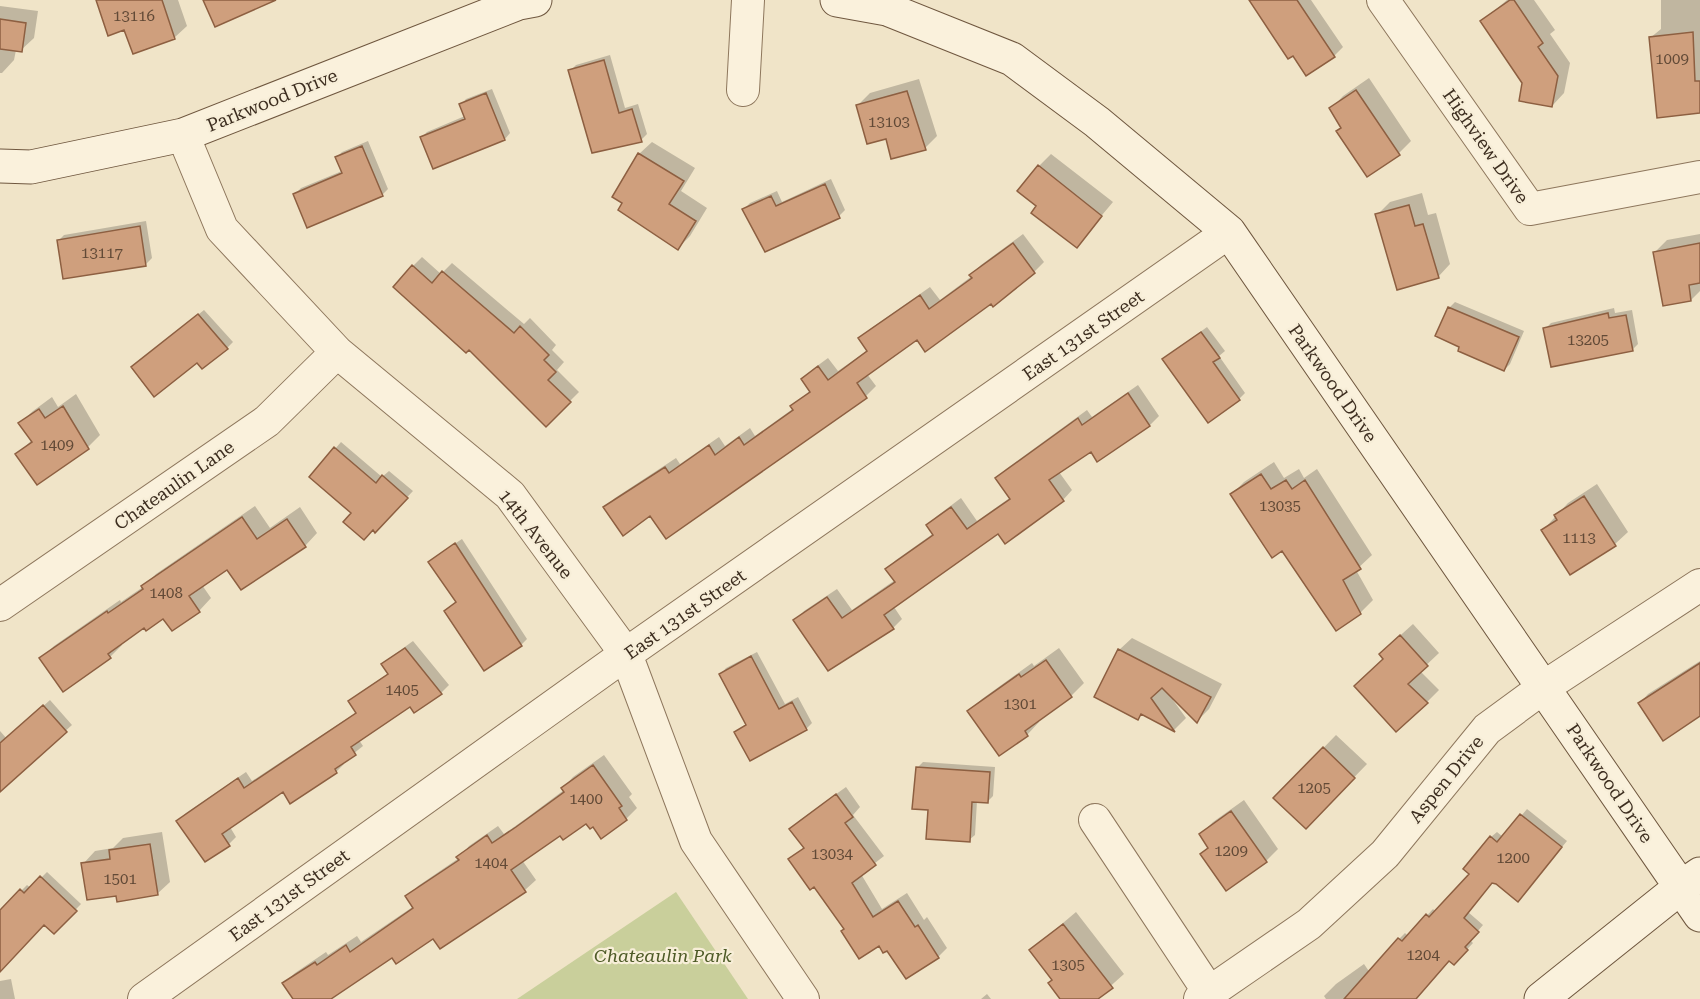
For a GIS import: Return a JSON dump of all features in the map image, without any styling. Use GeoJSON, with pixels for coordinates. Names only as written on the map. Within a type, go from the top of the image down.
{"type":"FeatureCollection","features":[{"type":"Feature","properties":{"kind":"street","name":"Parkwood Drive"},"geometry":{"type":"LineString","coordinates":[[0,166],[31,167],[183,135],[519,3],[535,0]]}},
{"type":"Feature","properties":{"kind":"street"},"geometry":{"type":"LineString","coordinates":[[743,90],[748,0]]}},
{"type":"Feature","properties":{"kind":"street","name":"Parkwood Drive"},"geometry":{"type":"LineString","coordinates":[[837,0],[887,9],[1012,59],[1097,122],[1229,232],[1544,687],[1690,880],[1700,915]]}},
{"type":"Feature","properties":{"kind":"street","name":"Highview Drive"},"geometry":{"type":"LineString","coordinates":[[1383,0],[1530,209],[1700,177]]}},
{"type":"Feature","properties":{"kind":"street","name":"14th Avenue"},"geometry":{"type":"LineString","coordinates":[[183,135],[222,229],[337,352],[510,495],[626,654],[696,841],[803,999]]}},
{"type":"Feature","properties":{"kind":"street","name":"East 131st Street"},"geometry":{"type":"LineString","coordinates":[[144,999],[626,654],[1229,232]]}},
{"type":"Feature","properties":{"kind":"street","name":"Chateaulin Lane"},"geometry":{"type":"LineString","coordinates":[[0,605],[267,421],[337,352]]}},
{"type":"Feature","properties":{"kind":"street","name":"Aspen Drive"},"geometry":{"type":"LineString","coordinates":[[1095,820],[1204,996],[1309,924],[1385,854],[1486,729],[1544,687],[1700,585]]}},
{"type":"Feature","properties":{"kind":"street"},"geometry":{"type":"LineString","coordinates":[[1540,999],[1690,880]]}},
{"type":"Feature","properties":{"kind":"green space","name":"Chateaulin Park"},"geometry":{"type":"Polygon","coordinates":[[[676,892],[748,999],[517,999],[676,892]]]}},
{"type":"Feature","properties":{"kind":"building"},"geometry":{"type":"Polygon","coordinates":[[[96,0],[162,0],[175,39],[133,54],[124,30],[108,36],[96,0]]]}},
{"type":"Feature","properties":{"kind":"building"},"geometry":{"type":"Polygon","coordinates":[[[203,0],[276,0],[215,27],[203,0]]]}},
{"type":"Feature","properties":{"kind":"building"},"geometry":{"type":"Polygon","coordinates":[[[1249,0],[1297,0],[1335,57],[1306,76],[1293,56],[1288,59],[1249,0]]]}},
{"type":"Feature","properties":{"kind":"building"},"geometry":{"type":"Polygon","coordinates":[[[1510,0],[1514,0],[1543,43],[1538,47],[1558,76],[1552,107],[1519,101],[1522,83],[1480,21],[1510,0]]]}},
{"type":"Feature","properties":{"kind":"building"},"geometry":{"type":"Polygon","coordinates":[[[0,19],[26,23],[22,52],[0,49],[0,19]]]}},
{"type":"Feature","properties":{"kind":"building"},"geometry":{"type":"Polygon","coordinates":[[[1693,32],[1695,81],[1700,81],[1700,113],[1657,118],[1649,37],[1693,32]]]}},
{"type":"Feature","properties":{"kind":"building"},"geometry":{"type":"Polygon","coordinates":[[[604,60],[619,113],[632,109],[642,142],[592,153],[568,70],[604,60]]]}},
{"type":"Feature","properties":{"kind":"building"},"geometry":{"type":"Polygon","coordinates":[[[1356,90],[1400,155],[1367,177],[1336,131],[1341,128],[1329,108],[1356,90]]]}},
{"type":"Feature","properties":{"kind":"building"},"geometry":{"type":"Polygon","coordinates":[[[907,91],[926,150],[891,159],[886,139],[867,144],[856,105],[907,91]]]}},
{"type":"Feature","properties":{"kind":"building"},"geometry":{"type":"Polygon","coordinates":[[[486,93],[505,140],[433,169],[420,137],[465,119],[459,104],[486,93]]]}},
{"type":"Feature","properties":{"kind":"building"},"geometry":{"type":"Polygon","coordinates":[[[362,146],[383,196],[307,228],[293,194],[342,173],[335,157],[362,146]]]}},
{"type":"Feature","properties":{"kind":"building"},"geometry":{"type":"Polygon","coordinates":[[[638,153],[684,181],[669,204],[696,221],[678,250],[618,210],[622,203],[612,197],[638,153]]]}},
{"type":"Feature","properties":{"kind":"building"},"geometry":{"type":"Polygon","coordinates":[[[1038,165],[1102,216],[1077,248],[1031,213],[1036,206],[1017,191],[1038,165]]]}},
{"type":"Feature","properties":{"kind":"building"},"geometry":{"type":"Polygon","coordinates":[[[825,184],[840,218],[765,252],[742,209],[771,196],[776,206],[825,184]]]}},
{"type":"Feature","properties":{"kind":"building"},"geometry":{"type":"Polygon","coordinates":[[[1409,205],[1415,226],[1423,224],[1439,278],[1397,290],[1375,214],[1409,205]]]}},
{"type":"Feature","properties":{"kind":"building"},"geometry":{"type":"Polygon","coordinates":[[[140,226],[146,266],[63,279],[57,240],[140,226]]]}},
{"type":"Feature","properties":{"kind":"building"},"geometry":{"type":"Polygon","coordinates":[[[1013,243],[1035,273],[993,307],[991,304],[925,352],[917,340],[857,383],[867,398],[666,539],[650,516],[623,536],[603,507],[665,467],[669,473],[709,445],[715,455],[739,437],[744,445],[793,410],[790,406],[810,392],[801,379],[818,366],[828,380],[867,351],[858,338],[920,295],[929,309],[972,278],[969,275],[1013,243]]]}},
{"type":"Feature","properties":{"kind":"building"},"geometry":{"type":"Polygon","coordinates":[[[1700,243],[1700,283],[1689,285],[1691,301],[1663,306],[1653,252],[1700,243]]]}},
{"type":"Feature","properties":{"kind":"building"},"geometry":{"type":"Polygon","coordinates":[[[412,265],[432,283],[442,271],[514,333],[520,326],[549,355],[544,360],[556,372],[548,380],[571,402],[546,427],[469,350],[466,353],[393,287],[412,265]]]}},
{"type":"Feature","properties":{"kind":"building"},"geometry":{"type":"Polygon","coordinates":[[[1448,307],[1519,337],[1504,371],[1458,351],[1459,347],[1435,336],[1448,307]]]}},
{"type":"Feature","properties":{"kind":"building"},"geometry":{"type":"Polygon","coordinates":[[[1608,313],[1609,318],[1626,315],[1633,351],[1551,367],[1543,328],[1608,313]]]}},
{"type":"Feature","properties":{"kind":"building"},"geometry":{"type":"Polygon","coordinates":[[[198,314],[228,349],[202,369],[197,363],[154,397],[131,367],[198,314]]]}},
{"type":"Feature","properties":{"kind":"building"},"geometry":{"type":"Polygon","coordinates":[[[1201,332],[1220,358],[1213,362],[1240,400],[1208,423],[1162,359],[1201,332]]]}},
{"type":"Feature","properties":{"kind":"building"},"geometry":{"type":"Polygon","coordinates":[[[1128,393],[1150,426],[1097,462],[1091,452],[1049,480],[1064,501],[1005,544],[998,534],[884,615],[894,629],[828,671],[793,620],[827,597],[842,618],[895,582],[885,569],[933,535],[926,525],[951,507],[967,529],[1010,499],[995,478],[1078,418],[1082,425],[1128,393]]]}},
{"type":"Feature","properties":{"kind":"building"},"geometry":{"type":"Polygon","coordinates":[[[63,406],[89,449],[37,485],[15,454],[32,442],[18,423],[39,409],[45,418],[63,406]]]}},
{"type":"Feature","properties":{"kind":"building"},"geometry":{"type":"Polygon","coordinates":[[[334,447],[376,483],[382,475],[408,498],[375,533],[373,530],[364,540],[343,522],[351,513],[309,477],[334,447]]]}},
{"type":"Feature","properties":{"kind":"building"},"geometry":{"type":"Polygon","coordinates":[[[1261,474],[1271,489],[1286,480],[1292,489],[1305,480],[1361,569],[1343,580],[1361,614],[1336,631],[1282,551],[1272,558],[1230,494],[1261,474]]]}},
{"type":"Feature","properties":{"kind":"building"},"geometry":{"type":"Polygon","coordinates":[[[1584,496],[1616,546],[1570,575],[1541,530],[1557,520],[1554,515],[1584,496]]]}},
{"type":"Feature","properties":{"kind":"building"},"geometry":{"type":"Polygon","coordinates":[[[242,517],[257,539],[287,519],[306,547],[241,590],[227,570],[189,596],[200,612],[172,631],[163,619],[146,631],[144,628],[108,654],[111,658],[63,692],[39,658],[143,589],[141,586],[242,517]]]}},
{"type":"Feature","properties":{"kind":"building"},"geometry":{"type":"Polygon","coordinates":[[[455,543],[522,646],[484,671],[444,611],[456,602],[428,562],[455,543]]]}},
{"type":"Feature","properties":{"kind":"building"},"geometry":{"type":"Polygon","coordinates":[[[1400,635],[1428,666],[1408,684],[1428,703],[1396,732],[1354,686],[1383,659],[1379,654],[1400,635]]]}},
{"type":"Feature","properties":{"kind":"building"},"geometry":{"type":"Polygon","coordinates":[[[405,648],[442,694],[414,713],[410,707],[351,747],[356,755],[335,769],[337,773],[290,804],[283,792],[222,834],[230,846],[205,862],[176,821],[238,778],[244,788],[356,713],[348,701],[388,674],[381,664],[405,648]]]}},
{"type":"Feature","properties":{"kind":"building"},"geometry":{"type":"Polygon","coordinates":[[[1118,649],[1211,697],[1197,723],[1162,688],[1151,698],[1175,732],[1141,714],[1138,720],[1094,697],[1118,649]]]}},
{"type":"Feature","properties":{"kind":"building"},"geometry":{"type":"Polygon","coordinates":[[[751,656],[779,709],[792,702],[807,730],[750,761],[734,732],[746,725],[719,674],[751,656]]]}},
{"type":"Feature","properties":{"kind":"building"},"geometry":{"type":"Polygon","coordinates":[[[1046,660],[1072,697],[1025,731],[1028,736],[999,756],[967,711],[1019,674],[1021,677],[1046,660]]]}},
{"type":"Feature","properties":{"kind":"building"},"geometry":{"type":"Polygon","coordinates":[[[1700,663],[1700,716],[1663,741],[1638,703],[1700,663]]]}},
{"type":"Feature","properties":{"kind":"building"},"geometry":{"type":"Polygon","coordinates":[[[43,705],[67,732],[0,792],[0,743],[43,705]]]}},
{"type":"Feature","properties":{"kind":"building"},"geometry":{"type":"Polygon","coordinates":[[[1323,747],[1355,778],[1306,829],[1273,798],[1323,747]]]}},
{"type":"Feature","properties":{"kind":"building"},"geometry":{"type":"Polygon","coordinates":[[[593,765],[622,806],[619,808],[627,820],[601,839],[593,827],[590,829],[586,824],[563,840],[560,836],[511,870],[526,892],[440,949],[433,939],[396,964],[392,958],[331,999],[293,999],[282,983],[315,962],[317,965],[346,945],[350,952],[413,908],[405,896],[459,860],[456,857],[487,835],[492,843],[516,827],[564,792],[561,788],[593,765]]]}},
{"type":"Feature","properties":{"kind":"building"},"geometry":{"type":"Polygon","coordinates":[[[916,767],[990,772],[988,803],[972,802],[970,842],[926,839],[928,810],[912,809],[916,767]]]}},
{"type":"Feature","properties":{"kind":"building"},"geometry":{"type":"Polygon","coordinates":[[[836,794],[853,817],[845,823],[876,865],[852,883],[873,917],[898,901],[915,927],[918,925],[939,958],[906,979],[887,951],[883,953],[879,946],[859,959],[841,931],[844,929],[814,887],[810,890],[788,859],[804,848],[789,829],[836,794]]]}},
{"type":"Feature","properties":{"kind":"building"},"geometry":{"type":"Polygon","coordinates":[[[1231,811],[1267,862],[1226,891],[1200,854],[1208,848],[1199,834],[1231,811]]]}},
{"type":"Feature","properties":{"kind":"building"},"geometry":{"type":"Polygon","coordinates":[[[1520,814],[1562,847],[1518,902],[1492,883],[1464,918],[1479,932],[1465,947],[1468,950],[1454,965],[1449,961],[1416,999],[1344,999],[1398,938],[1402,941],[1426,914],[1429,917],[1469,874],[1463,869],[1490,836],[1497,842],[1520,814]]]}},
{"type":"Feature","properties":{"kind":"building"},"geometry":{"type":"Polygon","coordinates":[[[150,844],[158,895],[117,902],[116,896],[87,900],[81,863],[110,859],[109,850],[150,844]]]}},
{"type":"Feature","properties":{"kind":"building"},"geometry":{"type":"Polygon","coordinates":[[[40,876],[77,911],[54,934],[44,925],[0,972],[0,910],[20,889],[24,893],[40,876]]]}},
{"type":"Feature","properties":{"kind":"building"},"geometry":{"type":"Polygon","coordinates":[[[1063,924],[1113,988],[1098,999],[1060,999],[1048,983],[1052,980],[1029,950],[1063,924]]]}}]}
